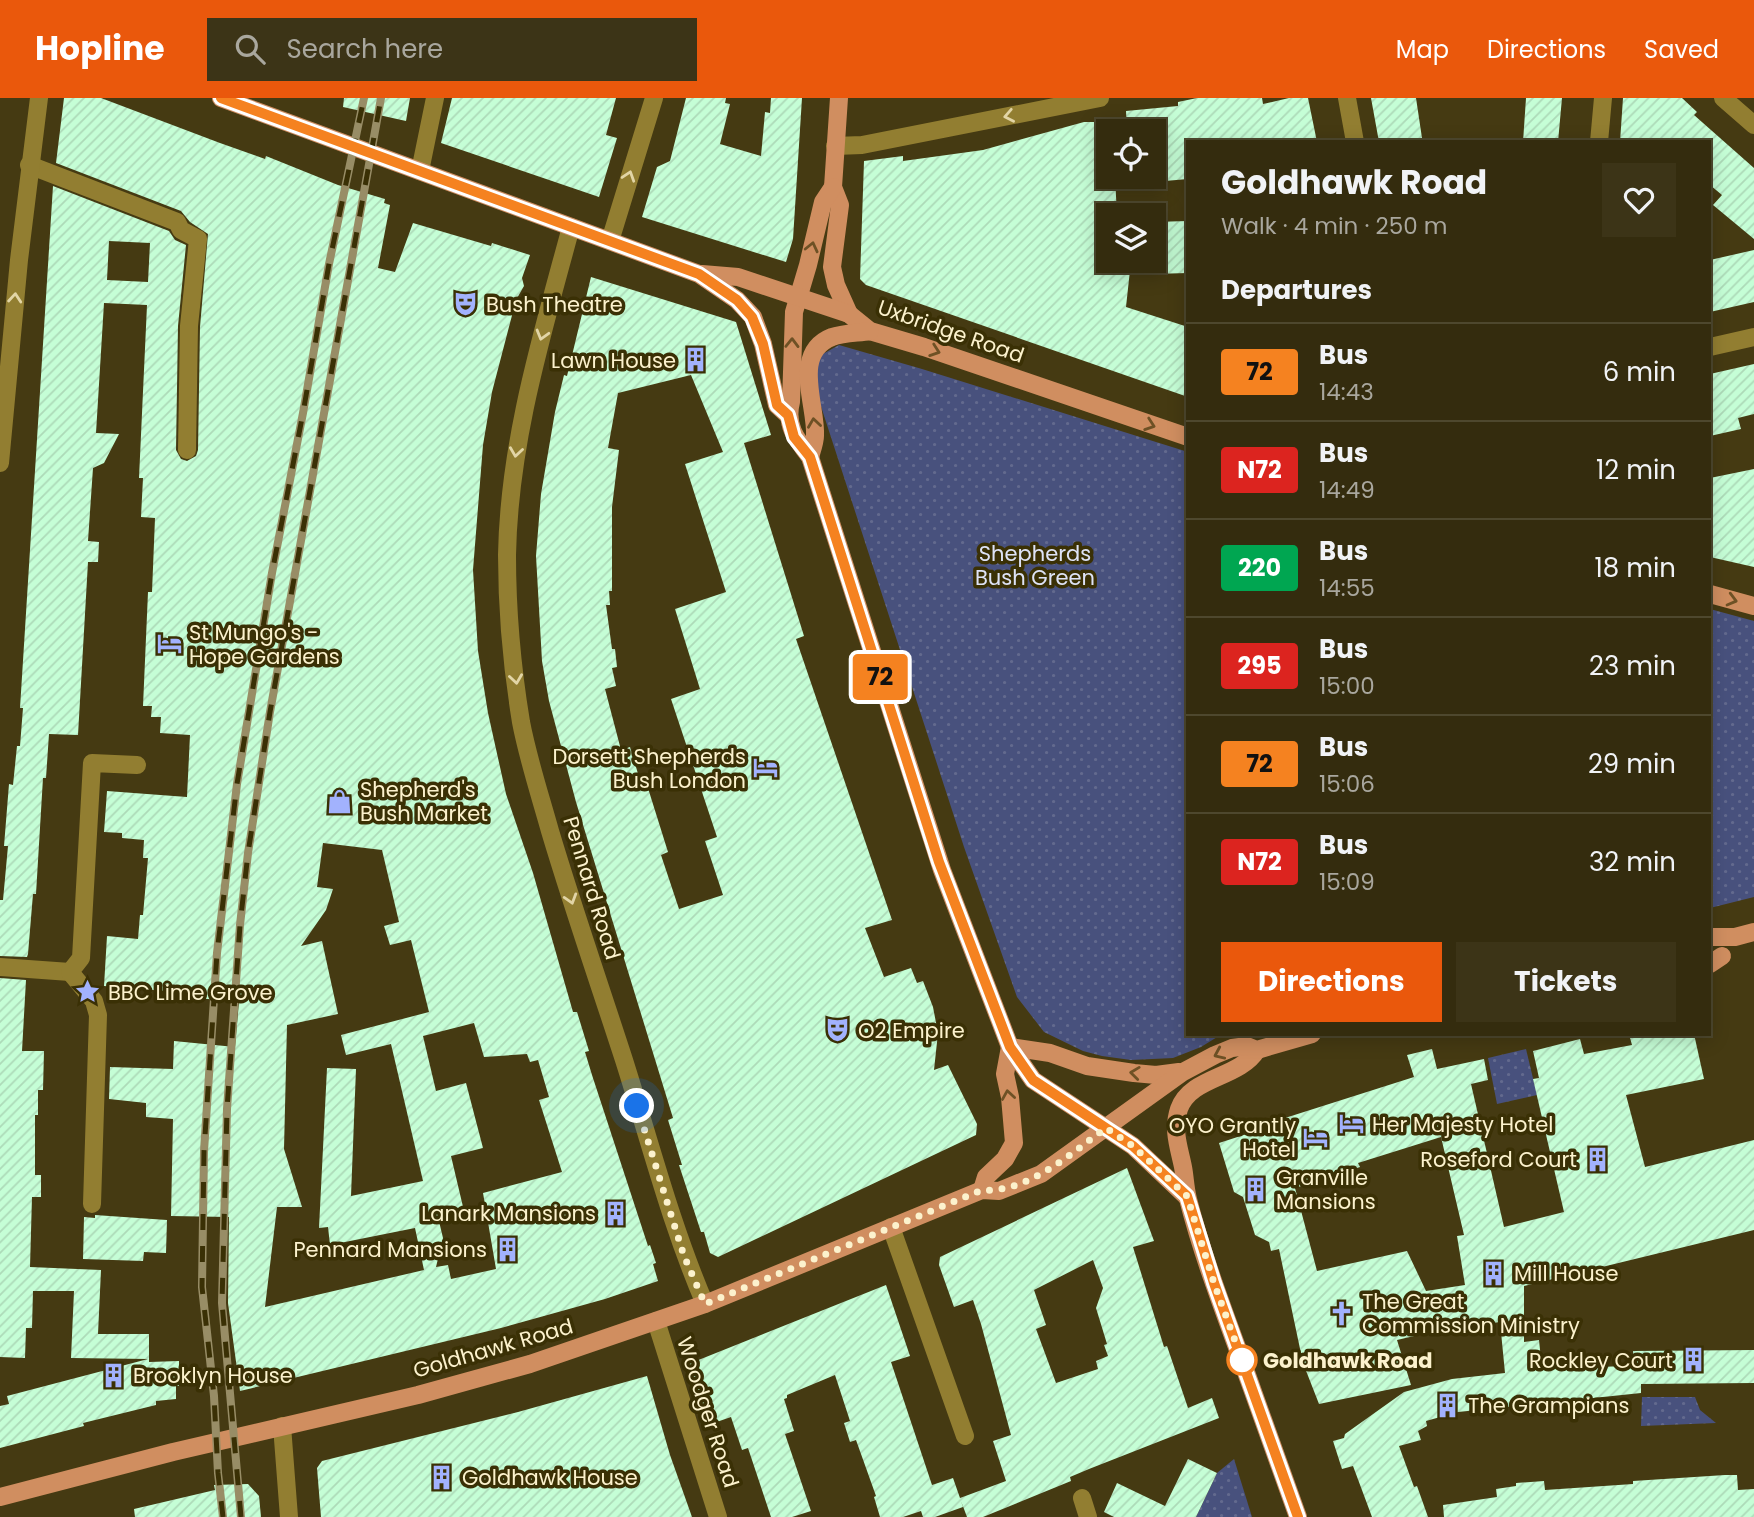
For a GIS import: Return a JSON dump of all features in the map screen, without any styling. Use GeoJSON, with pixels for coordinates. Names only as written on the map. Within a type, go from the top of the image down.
{"type":"FeatureCollection","features":[{"type":"Feature","properties":{"kind":"main road","name":"Uxbridge Road"},"geometry":{"type":"LineString","coordinates":[[221,98],[699,274],[737,300],[752,317],[763,344],[777,405],[788,415]]}},
{"type":"Feature","properties":{"kind":"main road"},"geometry":{"type":"LineString","coordinates":[[839,98],[833,187],[840,205],[832,267],[836,285],[849,314]]}},
{"type":"Feature","properties":{"kind":"main road"},"geometry":{"type":"LineString","coordinates":[[833,187],[822,202],[794,312],[792,395],[788,415],[794,437],[810,457],[939,862],[1010,1047],[1033,1080],[1133,1146],[1187,1196]]}},
{"type":"Feature","properties":{"kind":"main road","name":"Uxbridge Road"},"geometry":{"type":"LineString","coordinates":[[699,274],[738,277],[849,314],[870,331],[1186,437]]}},
{"type":"Feature","properties":{"kind":"main road"},"geometry":{"type":"LineString","coordinates":[[810,457],[815,435],[808,372],[811,359],[818,347],[834,336],[870,331]]}},
{"type":"Feature","properties":{"kind":"main road"},"geometry":{"type":"LineString","coordinates":[[1711,594],[1754,606]]}},
{"type":"Feature","properties":{"kind":"main road"},"geometry":{"type":"LineString","coordinates":[[1711,937],[1735,937],[1754,932]]}},
{"type":"Feature","properties":{"kind":"main road"},"geometry":{"type":"LineString","coordinates":[[1106,1128],[1182,1072],[1232,1048],[1247,1046],[1257,1050],[1305,1036]]}},
{"type":"Feature","properties":{"kind":"main road"},"geometry":{"type":"LineString","coordinates":[[1010,1047],[1051,1053],[1087,1066],[1134,1073],[1156,1075],[1182,1072]]}},
{"type":"Feature","properties":{"kind":"main road"},"geometry":{"type":"LineString","coordinates":[[982,1190],[986,1177],[1005,1158],[1014,1143],[1005,1074],[1010,1047]]}},
{"type":"Feature","properties":{"kind":"main road"},"geometry":{"type":"LineString","coordinates":[[1257,1050],[1252,1059],[1240,1068],[1192,1091],[1182,1103],[1176,1122],[1175,1142],[1187,1196],[1214,1283],[1298,1517]]}},
{"type":"Feature","properties":{"kind":"main road","name":"Goldhawk Road"},"geometry":{"type":"LineString","coordinates":[[0,1497],[173,1452],[418,1395],[530,1364],[705,1304],[982,1190],[999,1191],[1041,1174],[1106,1128]]}},
{"type":"Feature","properties":{"kind":"street"},"geometry":{"type":"LineString","coordinates":[[0,463],[29,165],[39,98]]}},
{"type":"Feature","properties":{"kind":"street"},"geometry":{"type":"LineString","coordinates":[[421,171],[435,98]]}},
{"type":"Feature","properties":{"kind":"street"},"geometry":{"type":"LineString","coordinates":[[610,241],[654,98]]}},
{"type":"Feature","properties":{"kind":"street"},"geometry":{"type":"LineString","coordinates":[[835,146],[857,146],[1100,98]]}},
{"type":"Feature","properties":{"kind":"street"},"geometry":{"type":"LineString","coordinates":[[1347,98],[1355,140]]}},
{"type":"Feature","properties":{"kind":"street"},"geometry":{"type":"LineString","coordinates":[[1599,140],[1603,98]]}},
{"type":"Feature","properties":{"kind":"street"},"geometry":{"type":"LineString","coordinates":[[1723,98],[1754,125]]}},
{"type":"Feature","properties":{"kind":"street"},"geometry":{"type":"LineString","coordinates":[[29,165],[177,222],[181,230],[198,239],[189,326],[187,450]]}},
{"type":"Feature","properties":{"kind":"street","name":"Pennard Road"},"geometry":{"type":"LineString","coordinates":[[571,227],[534,365],[519,435],[508,531],[508,632],[522,725],[539,794],[684,1256],[705,1304]]}},
{"type":"Feature","properties":{"kind":"street"},"geometry":{"type":"LineString","coordinates":[[1711,346],[1754,337]]}},
{"type":"Feature","properties":{"kind":"street"},"geometry":{"type":"LineString","coordinates":[[70,972],[80,958],[92,763],[137,765]]}},
{"type":"Feature","properties":{"kind":"street"},"geometry":{"type":"LineString","coordinates":[[0,968],[70,972],[94,1001],[99,1015],[92,1204]]}},
{"type":"Feature","properties":{"kind":"street"},"geometry":{"type":"LineString","coordinates":[[891,1227],[965,1436]]}},
{"type":"Feature","properties":{"kind":"street","name":"Woodger Road"},"geometry":{"type":"LineString","coordinates":[[656,1321],[718,1517]]}},
{"type":"Feature","properties":{"kind":"street"},"geometry":{"type":"LineString","coordinates":[[282,1426],[289,1517]]}},
{"type":"Feature","properties":{"kind":"street"},"geometry":{"type":"LineString","coordinates":[[1082,1497],[1088,1517]]}},
{"type":"Feature","properties":{"kind":"green space","name":"Shepherds Bush Green"},"geometry":{"type":"Polygon","coordinates":[[[839,345],[1186,451],[1186,1036],[1219,1036],[1201,1047],[1173,1058],[1131,1060],[1083,1051],[1044,1032],[1017,997],[964,847],[816,391],[815,371],[821,355],[839,345]]]}},
{"type":"Feature","properties":{"kind":"green space"},"geometry":{"type":"Polygon","coordinates":[[[1711,609],[1754,621],[1754,897],[1711,908],[1711,609]]]}},
{"type":"Feature","properties":{"kind":"green space"},"geometry":{"type":"Polygon","coordinates":[[[1526,1049],[1537,1095],[1497,1104],[1488,1058],[1526,1049]]]}},
{"type":"Feature","properties":{"kind":"green space"},"geometry":{"type":"Polygon","coordinates":[[[1642,1397],[1695,1397],[1700,1410],[1716,1423],[1641,1426],[1642,1397]]]}},
{"type":"Feature","properties":{"kind":"green space"},"geometry":{"type":"Polygon","coordinates":[[[1234,1459],[1252,1517],[1196,1517],[1217,1473],[1234,1459]]]}},
{"type":"Feature","properties":{"kind":"building"},"geometry":{"type":"Polygon","coordinates":[[[64,98],[101,98],[265,159],[266,156],[338,185],[385,199],[384,203],[390,205],[378,268],[395,272],[413,223],[530,255],[522,278],[524,286],[516,300],[492,392],[483,445],[473,570],[478,651],[506,794],[533,873],[573,1012],[577,1012],[589,1051],[585,1052],[592,1075],[656,1263],[653,1264],[658,1281],[501,1328],[240,1391],[228,1303],[229,1217],[171,1216],[173,1119],[146,1117],[146,1103],[109,1099],[110,1067],[173,1069],[174,1041],[235,1047],[239,1002],[177,996],[177,992],[104,986],[107,936],[138,939],[148,858],[143,858],[144,840],[122,838],[122,833],[104,832],[107,791],[187,797],[190,735],[160,733],[161,717],[151,717],[152,706],[143,706],[148,592],[152,592],[155,518],[141,517],[143,478],[139,478],[147,305],[104,303],[96,433],[119,434],[104,463],[93,468],[88,541],[99,542],[98,562],[88,562],[78,735],[49,734],[46,778],[43,778],[36,894],[33,894],[28,954],[27,957],[0,956],[0,900],[3,900],[8,846],[4,846],[9,784],[13,785],[23,708],[20,708],[53,186],[169,231],[175,240],[186,245],[178,326],[176,450],[181,459],[187,461],[196,456],[198,450],[200,327],[208,234],[190,222],[181,211],[56,163],[64,98]],[[109,241],[107,280],[148,282],[150,243],[109,241]],[[323,843],[317,887],[333,889],[326,910],[301,946],[322,941],[338,1014],[287,1025],[284,1149],[302,1207],[277,1207],[265,1307],[424,1270],[415,1228],[330,1245],[328,1227],[319,1228],[327,1068],[356,1069],[351,1196],[423,1181],[391,1044],[346,1055],[341,1035],[429,1012],[411,940],[390,945],[384,926],[399,922],[382,850],[323,843]],[[474,1023],[423,1036],[436,1091],[466,1083],[483,1148],[451,1156],[464,1211],[438,1217],[443,1238],[436,1267],[448,1265],[451,1279],[496,1269],[483,1193],[562,1172],[539,1100],[549,1097],[538,1060],[530,1062],[527,1054],[484,1057],[474,1023]]]}},
{"type":"Feature","properties":{"kind":"building"},"geometry":{"type":"Polygon","coordinates":[[[344,98],[410,98],[406,121],[343,107],[344,98]]]}},
{"type":"Feature","properties":{"kind":"building"},"geometry":{"type":"Polygon","coordinates":[[[452,98],[616,98],[606,135],[617,138],[599,197],[441,143],[452,98]]]}},
{"type":"Feature","properties":{"kind":"building"},"geometry":{"type":"Polygon","coordinates":[[[686,98],[726,98],[725,103],[730,104],[720,144],[761,156],[765,112],[770,113],[771,98],[802,98],[793,239],[786,262],[642,217],[657,167],[670,161],[686,98]]]}},
{"type":"Feature","properties":{"kind":"building"},"geometry":{"type":"Polygon","coordinates":[[[1197,98],[1262,98],[1263,104],[1289,98],[1308,98],[1317,140],[1186,140],[1186,179],[1166,181],[1166,119],[1126,119],[1126,111],[1178,106],[1178,102],[1197,98]]]}},
{"type":"Feature","properties":{"kind":"building"},"geometry":{"type":"Polygon","coordinates":[[[1371,98],[1416,98],[1422,138],[1379,140],[1371,98]]]}},
{"type":"Feature","properties":{"kind":"building"},"geometry":{"type":"Polygon","coordinates":[[[1526,98],[1562,98],[1558,140],[1523,140],[1526,98]]]}},
{"type":"Feature","properties":{"kind":"building"},"geometry":{"type":"Polygon","coordinates":[[[1623,98],[1682,98],[1697,112],[1694,115],[1754,168],[1754,239],[1713,205],[1722,195],[1711,186],[1711,140],[1620,140],[1623,98]]]}},
{"type":"Feature","properties":{"kind":"building"},"geometry":{"type":"Polygon","coordinates":[[[1084,122],[1096,122],[1096,189],[1116,189],[1116,203],[1096,203],[1096,273],[1130,273],[1126,307],[1186,326],[1186,396],[866,285],[860,279],[864,161],[903,156],[903,161],[983,150],[1084,122]]]}},
{"type":"Feature","properties":{"kind":"building"},"geometry":{"type":"Polygon","coordinates":[[[1186,221],[1186,273],[1153,274],[1166,273],[1166,222],[1186,221]]]}},
{"type":"Feature","properties":{"kind":"building"},"geometry":{"type":"Polygon","coordinates":[[[1754,250],[1754,302],[1711,312],[1711,260],[1754,250]]]}},
{"type":"Feature","properties":{"kind":"building"},"geometry":{"type":"Polygon","coordinates":[[[591,277],[736,322],[771,435],[744,443],[804,636],[796,639],[892,920],[865,928],[884,977],[911,968],[917,983],[923,981],[933,1007],[938,1033],[934,1070],[948,1065],[977,1124],[976,1135],[718,1257],[710,1253],[704,1232],[701,1232],[679,1165],[682,1165],[668,1120],[673,1118],[576,802],[549,701],[542,661],[536,556],[541,494],[555,412],[564,375],[567,376],[591,277]],[[691,375],[618,393],[608,448],[619,450],[612,507],[612,591],[609,591],[610,605],[606,605],[617,667],[612,668],[616,686],[605,689],[621,750],[630,747],[642,787],[647,785],[668,852],[661,855],[679,909],[723,895],[705,841],[717,837],[671,699],[700,689],[675,609],[726,592],[685,464],[723,452],[691,375]]]}},
{"type":"Feature","properties":{"kind":"building"},"geometry":{"type":"Polygon","coordinates":[[[1754,364],[1754,414],[1738,418],[1741,429],[1711,436],[1711,374],[1754,364]]]}},
{"type":"Feature","properties":{"kind":"building"},"geometry":{"type":"Polygon","coordinates":[[[1754,469],[1754,567],[1711,557],[1711,478],[1754,469]]]}},
{"type":"Feature","properties":{"kind":"building"},"geometry":{"type":"Polygon","coordinates":[[[0,978],[26,980],[22,1051],[44,1051],[43,1090],[38,1090],[38,1115],[35,1115],[35,1175],[41,1175],[41,1197],[32,1197],[30,1267],[101,1270],[98,1334],[149,1334],[149,1362],[179,1361],[179,1386],[176,1386],[176,1399],[156,1401],[156,1405],[0,1448],[0,1406],[9,1404],[7,1396],[148,1359],[71,1358],[74,1291],[33,1291],[32,1328],[26,1328],[25,1358],[0,1357],[0,978]]]}},
{"type":"Feature","properties":{"kind":"building"},"geometry":{"type":"Polygon","coordinates":[[[1630,1036],[1694,1036],[1704,1079],[1626,1095],[1645,1167],[1754,1140],[1754,1230],[1524,1286],[1524,1342],[1539,1340],[1542,1369],[1592,1365],[1633,1366],[1633,1351],[1754,1350],[1754,1383],[1641,1384],[1641,1393],[1458,1412],[1426,1421],[1427,1426],[1418,1431],[1421,1440],[1399,1446],[1428,1517],[1372,1517],[1353,1466],[1342,1469],[1333,1441],[1344,1438],[1345,1434],[1404,1392],[1452,1379],[1505,1373],[1500,1322],[1457,1326],[1397,1340],[1411,1385],[1319,1404],[1303,1363],[1279,1249],[1271,1251],[1269,1242],[1255,1235],[1243,1197],[1234,1192],[1219,1143],[1256,1131],[1257,1127],[1414,1077],[1407,1055],[1432,1049],[1437,1069],[1484,1059],[1488,1080],[1471,1084],[1504,1227],[1564,1212],[1533,1079],[1539,1078],[1533,1051],[1580,1039],[1584,1054],[1632,1045],[1630,1036]],[[1441,1137],[1358,1163],[1360,1167],[1295,1188],[1317,1271],[1407,1251],[1426,1291],[1465,1285],[1457,1236],[1464,1235],[1441,1137]]]}},
{"type":"Feature","properties":{"kind":"building"},"geometry":{"type":"Polygon","coordinates":[[[1127,1168],[1154,1241],[1133,1247],[1164,1347],[1167,1346],[1188,1408],[1212,1398],[1219,1418],[1089,1469],[1070,1477],[1071,1481],[983,1517],[967,1517],[961,1501],[963,1507],[935,1517],[923,1517],[921,1511],[903,1517],[880,1517],[874,1497],[876,1496],[856,1440],[850,1442],[844,1423],[850,1421],[835,1375],[787,1395],[784,1399],[794,1431],[785,1434],[811,1511],[792,1517],[771,1517],[748,1448],[742,1450],[731,1417],[708,1425],[686,1365],[886,1285],[910,1356],[891,1362],[932,1485],[953,1478],[960,1498],[1006,1481],[993,1441],[1011,1435],[981,1324],[973,1300],[954,1307],[939,1265],[940,1257],[1127,1168]],[[1093,1260],[1034,1290],[1046,1325],[1036,1329],[1056,1383],[1098,1369],[1096,1361],[1108,1356],[1096,1308],[1103,1288],[1093,1260]]]}},
{"type":"Feature","properties":{"kind":"building"},"geometry":{"type":"Polygon","coordinates":[[[95,1215],[167,1220],[166,1253],[144,1252],[143,1261],[83,1259],[84,1217],[95,1218],[95,1215]]]}},
{"type":"Feature","properties":{"kind":"building"},"geometry":{"type":"Polygon","coordinates":[[[647,1376],[670,1455],[692,1517],[321,1517],[317,1468],[322,1461],[518,1412],[647,1376]]]}},
{"type":"Feature","properties":{"kind":"building"},"geometry":{"type":"Polygon","coordinates":[[[1188,1459],[1217,1473],[1196,1517],[1114,1517],[1104,1512],[1117,1483],[1165,1506],[1188,1459]]]}},
{"type":"Feature","properties":{"kind":"building"},"geometry":{"type":"Polygon","coordinates":[[[1737,1475],[1738,1490],[1754,1489],[1754,1517],[1444,1517],[1443,1505],[1497,1497],[1496,1489],[1516,1486],[1516,1483],[1544,1481],[1545,1490],[1737,1475]]]}},
{"type":"Feature","properties":{"kind":"building"},"geometry":{"type":"Polygon","coordinates":[[[248,1484],[259,1496],[261,1517],[135,1517],[134,1509],[215,1490],[214,1485],[248,1484]]]}},
{"type":"Feature","properties":{"kind":"railway"},"geometry":{"type":"LineString","coordinates":[[223,1517],[202,1287],[204,1151],[217,953],[237,784],[272,573],[329,264],[364,98]]}},
{"type":"Feature","properties":{"kind":"railway"},"geometry":{"type":"LineString","coordinates":[[241,1517],[222,1303],[227,1109],[240,925],[248,853],[270,712],[381,98]]}},
{"type":"Feature","properties":{"kind":"bus line","name":"72"},"geometry":{"type":"LineString","coordinates":[[221,98],[699,274],[746,308],[763,344],[777,405],[788,415],[794,437],[810,457],[939,862],[1010,1047],[1033,1080],[1133,1146],[1187,1196],[1214,1283],[1298,1517]]}},
{"type":"Feature","properties":{"kind":"place","name":"Bush Theatre"},"geometry":{"type":"Point","coordinates":[466,304]}},
{"type":"Feature","properties":{"kind":"place","name":"Lawn House"},"geometry":{"type":"Point","coordinates":[696,360]}},
{"type":"Feature","properties":{"kind":"place","name":"St Mungo's - Hope Gardens"},"geometry":{"type":"Point","coordinates":[169,644]}},
{"type":"Feature","properties":{"kind":"place","name":"Dorsett Shepherds Bush London"},"geometry":{"type":"Point","coordinates":[766,768]}},
{"type":"Feature","properties":{"kind":"place","name":"Shepherd's Bush Market"},"geometry":{"type":"Point","coordinates":[340,801]}},
{"type":"Feature","properties":{"kind":"place","name":"BBC Lime Grove"},"geometry":{"type":"Point","coordinates":[88,992]}},
{"type":"Feature","properties":{"kind":"place","name":"O2 Empire"},"geometry":{"type":"Point","coordinates":[838,1030]}},
{"type":"Feature","properties":{"kind":"place","name":"Her Majesty Hotel"},"geometry":{"type":"Point","coordinates":[1352,1124]}},
{"type":"Feature","properties":{"kind":"place","name":"OYO Grantly Hotel"},"geometry":{"type":"Point","coordinates":[1316,1137]}},
{"type":"Feature","properties":{"kind":"place","name":"Roseford Court"},"geometry":{"type":"Point","coordinates":[1597,1159]}},
{"type":"Feature","properties":{"kind":"place","name":"Granville Mansions"},"geometry":{"type":"Point","coordinates":[1256,1189]}},
{"type":"Feature","properties":{"kind":"place","name":"Lanark Mansions"},"geometry":{"type":"Point","coordinates":[616,1213]}},
{"type":"Feature","properties":{"kind":"place","name":"Pennard Mansions"},"geometry":{"type":"Point","coordinates":[507,1249]}},
{"type":"Feature","properties":{"kind":"place","name":"Mill House"},"geometry":{"type":"Point","coordinates":[1494,1273]}},
{"type":"Feature","properties":{"kind":"place","name":"The Great Commission Ministry"},"geometry":{"type":"Point","coordinates":[1342,1313]}},
{"type":"Feature","properties":{"kind":"place","name":"Goldhawk Road"},"geometry":{"type":"Point","coordinates":[1242,1360]}},
{"type":"Feature","properties":{"kind":"place","name":"Rockley Court"},"geometry":{"type":"Point","coordinates":[1693,1360]}},
{"type":"Feature","properties":{"kind":"place","name":"Brooklyn House"},"geometry":{"type":"Point","coordinates":[113,1375]}},
{"type":"Feature","properties":{"kind":"place","name":"The Grampians"},"geometry":{"type":"Point","coordinates":[1448,1405]}},
{"type":"Feature","properties":{"kind":"place","name":"Goldhawk House"},"geometry":{"type":"Point","coordinates":[442,1477]}},
{"type":"Feature","properties":{"kind":"route"},"geometry":{"type":"LineString","coordinates":[[637,1106],[684,1256],[705,1304],[982,1190],[999,1191],[1041,1174],[1106,1128],[1133,1146],[1187,1196],[1242,1360]]}}]}
